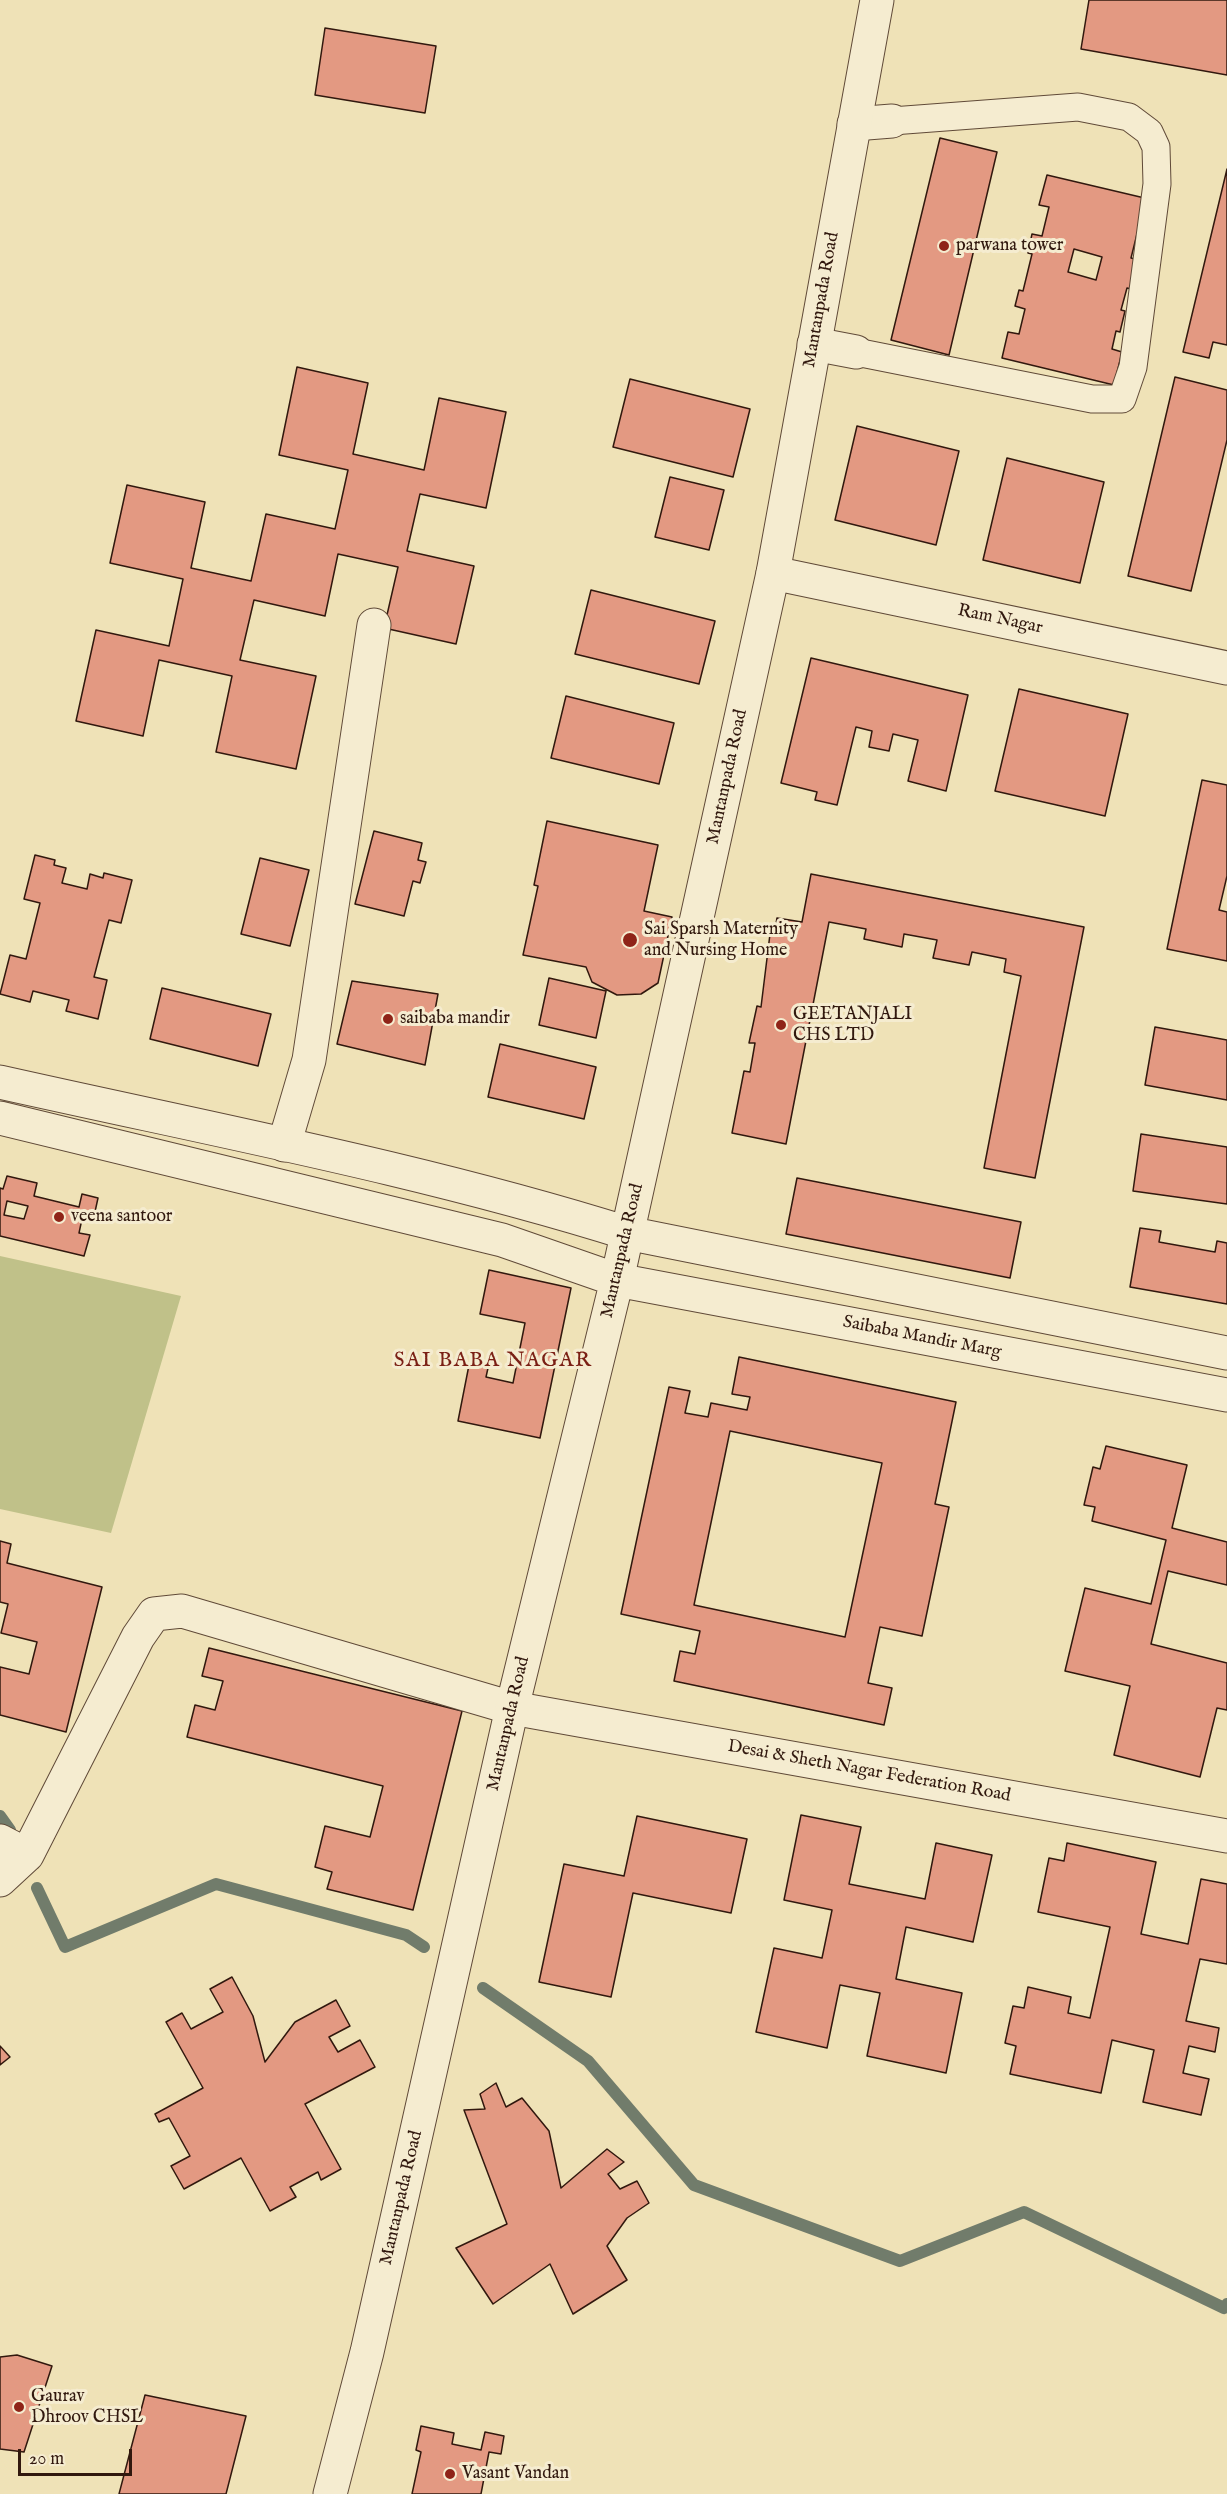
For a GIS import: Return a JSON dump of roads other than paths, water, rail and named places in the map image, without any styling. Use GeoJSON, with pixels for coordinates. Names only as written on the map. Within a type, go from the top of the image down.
{"type":"FeatureCollection","features":[{"type":"Feature","properties":{"kind":"street","name":"Mantanpada Road"},"geometry":{"type":"LineString","coordinates":[[330,2494],[367,2352],[512,1708],[617,1280],[773,573],[877,0]]}},
{"type":"Feature","properties":{"kind":"street"},"geometry":{"type":"LineString","coordinates":[[814,344],[1092,399],[1122,399],[1133,368],[1157,184],[1156,147],[1149,132],[1129,117],[1078,107],[854,124]]}},
{"type":"Feature","properties":{"kind":"street","name":"Ram Nagar"},"geometry":{"type":"LineString","coordinates":[[773,573],[1227,668]]}},
{"type":"Feature","properties":{"kind":"street"},"geometry":{"type":"LineString","coordinates":[[284,1145],[309,1060],[374,625]]}},
{"type":"Feature","properties":{"kind":"street"},"geometry":{"type":"LineString","coordinates":[[0,1082],[284,1145],[559,1212],[627,1233],[1227,1353]]}},
{"type":"Feature","properties":{"kind":"street","name":"Saibaba Mandir Marg"},"geometry":{"type":"LineString","coordinates":[[0,1118],[502,1240],[617,1280],[1227,1395]]}},
{"type":"Feature","properties":{"kind":"street","name":"Desai & Sheth Nagar Federation Road"},"geometry":{"type":"LineString","coordinates":[[14,1848],[138,1637],[154,1614],[182,1611],[512,1708],[1227,1836]]}},
{"type":"Feature","properties":{"kind":"street"},"geometry":{"type":"LineString","coordinates":[[0,1880],[14,1848]]}},
{"type":"Feature","properties":{"kind":"waterway"},"geometry":{"type":"LineString","coordinates":[[0,1816],[10,1830]]}},
{"type":"Feature","properties":{"kind":"waterway"},"geometry":{"type":"LineString","coordinates":[[37,1888],[65,1947],[216,1884],[406,1935],[424,1947]]}},
{"type":"Feature","properties":{"kind":"waterway"},"geometry":{"type":"LineString","coordinates":[[483,1988],[588,2061],[694,2185],[900,2261],[1024,2212],[1224,2308],[1227,2304]]}},
{"type":"Feature","properties":{"kind":"place","name":"parwana tower"},"geometry":{"type":"Point","coordinates":[944,246]}},
{"type":"Feature","properties":{"kind":"place","name":"Sai Sparsh Maternity and Nursing Home"},"geometry":{"type":"Point","coordinates":[630,940]}},
{"type":"Feature","properties":{"kind":"place","name":"saibaba mandir"},"geometry":{"type":"Point","coordinates":[388,1019]}},
{"type":"Feature","properties":{"kind":"place","name":"GEETANJALI CHS LTD"},"geometry":{"type":"Point","coordinates":[781,1025]}},
{"type":"Feature","properties":{"kind":"place","name":"veena santoor"},"geometry":{"type":"Point","coordinates":[59,1217]}},
{"type":"Feature","properties":{"kind":"place","name":"Gaurav Dhroov CHSL"},"geometry":{"type":"Point","coordinates":[19,2407]}},
{"type":"Feature","properties":{"kind":"place","name":"Vasant Vandan"},"geometry":{"type":"Point","coordinates":[450,2474]}},
{"type":"Feature","properties":{"kind":"district","name":"SAI BABA NAGAR"},"geometry":{"type":"Point","coordinates":[493,1362]}}]}
